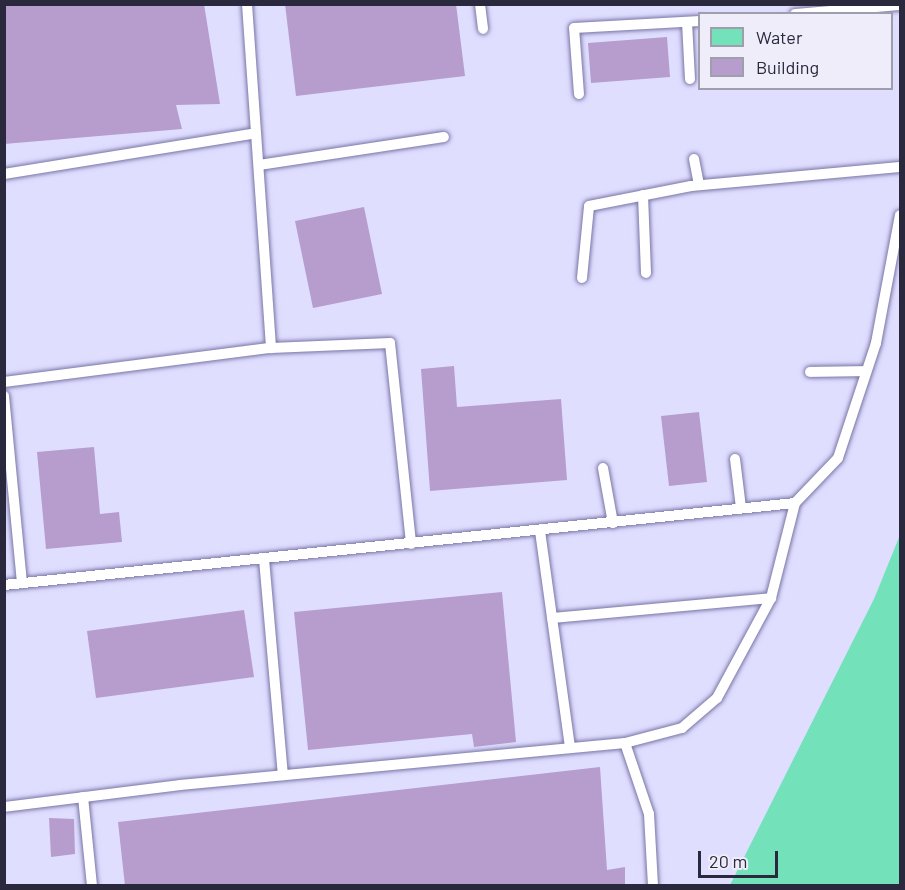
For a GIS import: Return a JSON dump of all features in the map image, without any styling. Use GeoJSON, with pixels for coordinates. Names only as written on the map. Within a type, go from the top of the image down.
{"type":"FeatureCollection","features":[{"type":"Feature","properties":{"kind":"lane"},"geometry":{"type":"LineString","coordinates":[[247,4],[271,348]]}},
{"type":"Feature","properties":{"kind":"lane"},"geometry":{"type":"LineString","coordinates":[[480,4],[483,29]]}},
{"type":"Feature","properties":{"kind":"lane"},"geometry":{"type":"LineString","coordinates":[[818,12],[900,5]]}},
{"type":"Feature","properties":{"kind":"lane"},"geometry":{"type":"LineString","coordinates":[[579,94],[574,28],[698,21]]}},
{"type":"Feature","properties":{"kind":"lane"},"geometry":{"type":"LineString","coordinates":[[687,22],[690,79]]}},
{"type":"Feature","properties":{"kind":"lane"},"geometry":{"type":"LineString","coordinates":[[4,174],[256,133]]}},
{"type":"Feature","properties":{"kind":"lane"},"geometry":{"type":"LineString","coordinates":[[259,165],[444,136]]}},
{"type":"Feature","properties":{"kind":"lane"},"geometry":{"type":"LineString","coordinates":[[694,159],[699,185]]}},
{"type":"Feature","properties":{"kind":"lane"},"geometry":{"type":"LineString","coordinates":[[582,278],[589,206],[699,185],[900,167]]}},
{"type":"Feature","properties":{"kind":"lane"},"geometry":{"type":"LineString","coordinates":[[643,195],[646,273]]}},
{"type":"Feature","properties":{"kind":"lane"},"geometry":{"type":"LineString","coordinates":[[4,807],[283,775],[626,743],[682,728],[717,698],[771,598],[795,503],[838,458],[876,343],[900,215]]}},
{"type":"Feature","properties":{"kind":"lane"},"geometry":{"type":"LineString","coordinates":[[4,382],[271,348],[390,343],[411,544]]}},
{"type":"Feature","properties":{"kind":"lane"},"geometry":{"type":"LineString","coordinates":[[810,372],[866,371]]}},
{"type":"Feature","properties":{"kind":"lane"},"geometry":{"type":"LineString","coordinates":[[4,396],[22,583]]}},
{"type":"Feature","properties":{"kind":"lane"},"geometry":{"type":"LineString","coordinates":[[735,459],[741,508]]}},
{"type":"Feature","properties":{"kind":"lane"},"geometry":{"type":"LineString","coordinates":[[603,468],[613,523]]}},
{"type":"Feature","properties":{"kind":"lane"},"geometry":{"type":"LineString","coordinates":[[4,585],[795,503]]}},
{"type":"Feature","properties":{"kind":"lane"},"geometry":{"type":"LineString","coordinates":[[540,531],[570,748]]}},
{"type":"Feature","properties":{"kind":"lane"},"geometry":{"type":"LineString","coordinates":[[264,559],[283,775]]}},
{"type":"Feature","properties":{"kind":"lane"},"geometry":{"type":"LineString","coordinates":[[552,618],[771,598]]}},
{"type":"Feature","properties":{"kind":"lane"},"geometry":{"type":"LineString","coordinates":[[626,743],[650,814],[653,885]]}},
{"type":"Feature","properties":{"kind":"lane"},"geometry":{"type":"LineString","coordinates":[[83,797],[92,885]]}},
{"type":"Feature","properties":{"kind":"water"},"geometry":{"type":"Polygon","coordinates":[[[900,535],[900,885],[730,885],[874,599],[900,535]]]}},
{"type":"Feature","properties":{"kind":"building"},"geometry":{"type":"Polygon","coordinates":[[[204,4],[220,104],[176,105],[182,129],[4,144],[4,5],[204,4]]]}},
{"type":"Feature","properties":{"kind":"building"},"geometry":{"type":"Polygon","coordinates":[[[285,4],[456,4],[465,76],[296,96],[285,4]]]}},
{"type":"Feature","properties":{"kind":"building"},"geometry":{"type":"Polygon","coordinates":[[[667,37],[670,77],[591,83],[588,43],[667,37]]]}},
{"type":"Feature","properties":{"kind":"building"},"geometry":{"type":"Polygon","coordinates":[[[364,207],[382,294],[313,308],[295,221],[364,207]]]}},
{"type":"Feature","properties":{"kind":"building"},"geometry":{"type":"Polygon","coordinates":[[[454,366],[457,407],[561,399],[567,480],[430,491],[421,369],[454,366]]]}},
{"type":"Feature","properties":{"kind":"building"},"geometry":{"type":"Polygon","coordinates":[[[699,412],[707,482],[669,486],[661,416],[699,412]]]}},
{"type":"Feature","properties":{"kind":"building"},"geometry":{"type":"Polygon","coordinates":[[[94,447],[100,514],[119,512],[122,542],[46,549],[37,452],[94,447]]]}},
{"type":"Feature","properties":{"kind":"building"},"geometry":{"type":"Polygon","coordinates":[[[502,592],[516,742],[474,747],[472,734],[308,750],[294,612],[502,592]]]}},
{"type":"Feature","properties":{"kind":"building"},"geometry":{"type":"Polygon","coordinates":[[[244,610],[254,677],[96,698],[87,631],[244,610]]]}},
{"type":"Feature","properties":{"kind":"building"},"geometry":{"type":"Polygon","coordinates":[[[600,767],[607,870],[625,867],[625,886],[125,886],[118,822],[600,767]]]}},
{"type":"Feature","properties":{"kind":"building"},"geometry":{"type":"Polygon","coordinates":[[[49,818],[74,819],[75,854],[51,857],[49,818]]]}}]}
